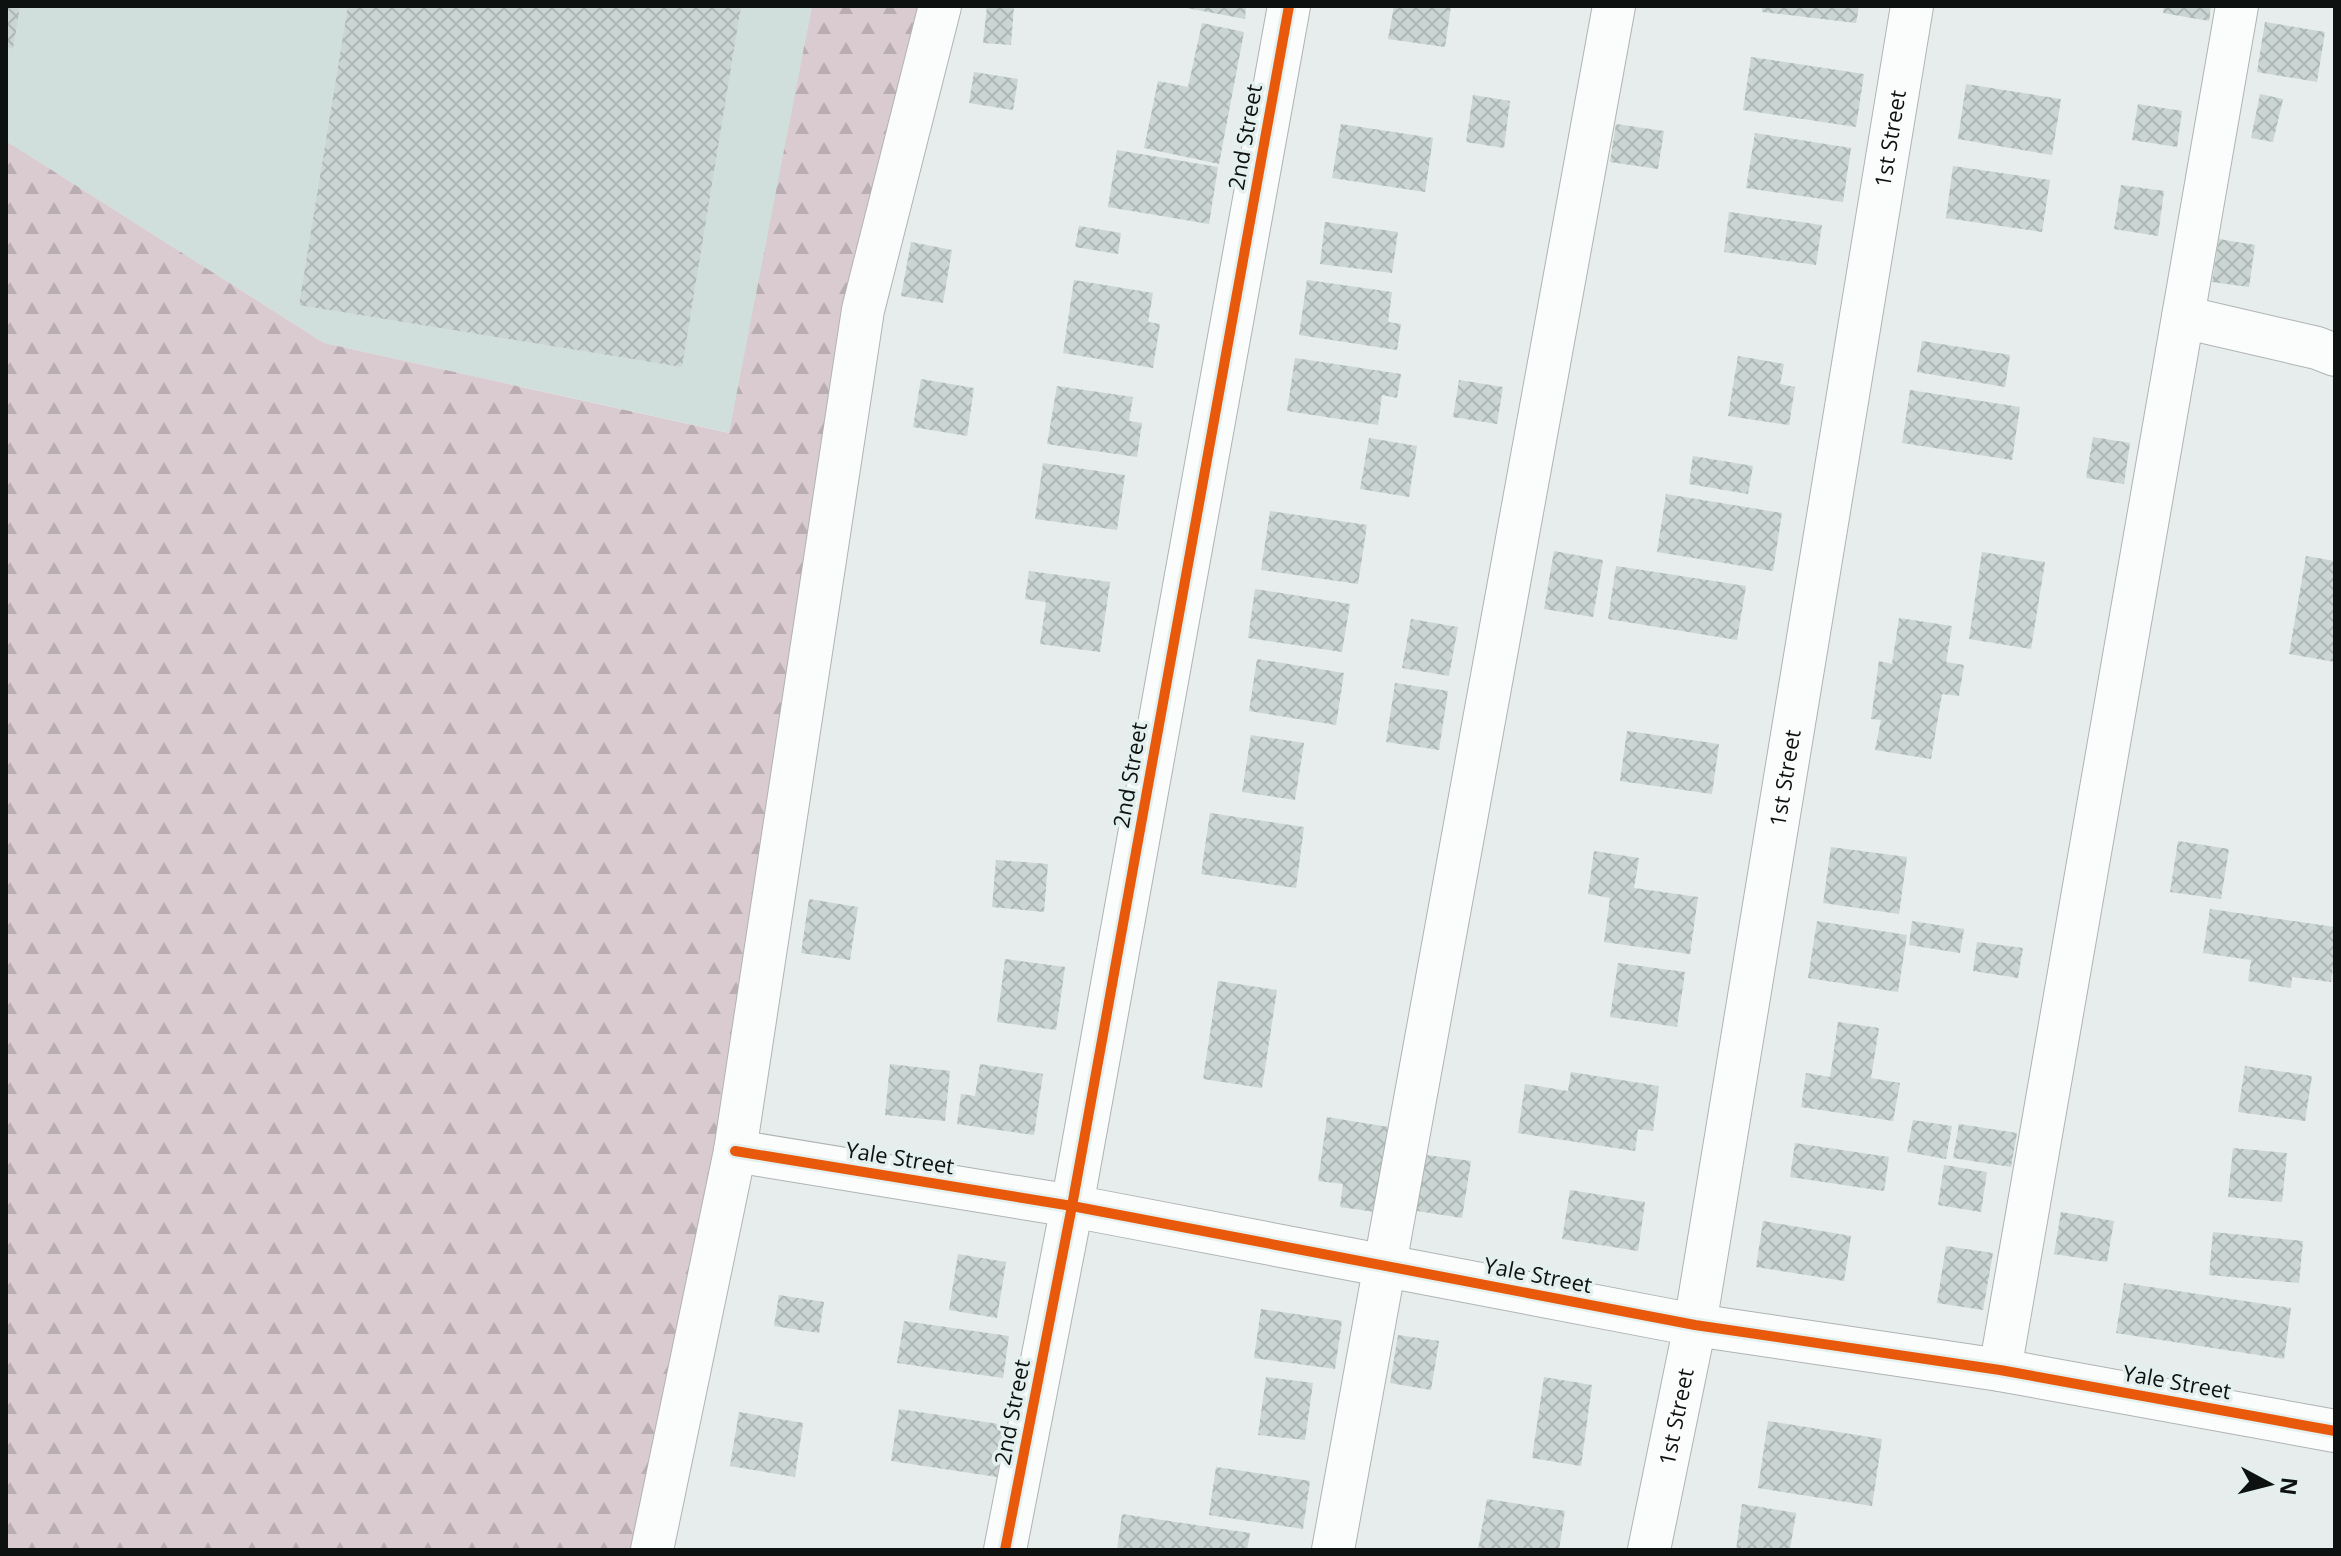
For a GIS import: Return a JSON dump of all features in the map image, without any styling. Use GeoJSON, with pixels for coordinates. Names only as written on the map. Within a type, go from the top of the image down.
{"type":"FeatureCollection","features":[{"type":"Feature","properties":{"kind":"street"},"geometry":{"type":"LineString","coordinates":[[652,1550],[735,1151],[863,310],[940,6]]}},
{"type":"Feature","properties":{"kind":"street","name":"2nd Street"},"geometry":{"type":"LineString","coordinates":[[1005,1550],[1072,1206],[1289,6]]}},
{"type":"Feature","properties":{"kind":"street"},"geometry":{"type":"LineString","coordinates":[[1333,1550],[1614,6]]}},
{"type":"Feature","properties":{"kind":"street","name":"1st Street"},"geometry":{"type":"LineString","coordinates":[[1649,1550],[1695,1325],[1912,6]]}},
{"type":"Feature","properties":{"kind":"street"},"geometry":{"type":"LineString","coordinates":[[2000,1370],[2237,6]]}},
{"type":"Feature","properties":{"kind":"street"},"geometry":{"type":"LineString","coordinates":[[2183,317],[2317,348],[2335,355]]}},
{"type":"Feature","properties":{"kind":"street","name":"Yale Street"},"geometry":{"type":"LineString","coordinates":[[735,1151],[1072,1206],[1695,1325],[2000,1370],[2335,1431]]}},
{"type":"Feature","properties":{"kind":"shaded area"},"geometry":{"type":"Polygon","coordinates":[[[6,6],[812,6],[730,433],[324,343],[6,141],[6,6]]]}},
{"type":"Feature","properties":{"kind":"green space"},"geometry":{"type":"Polygon","coordinates":[[[812,6],[940,6],[652,1550],[6,1550],[6,141],[324,343],[729,433],[812,6]]]}},
{"type":"Feature","properties":{"kind":"building"},"geometry":{"type":"Polygon","coordinates":[[[6,6],[20,6],[13,49],[6,47],[6,6]]]}},
{"type":"Feature","properties":{"kind":"building"},"geometry":{"type":"Polygon","coordinates":[[[348,6],[741,6],[682,367],[299,305],[348,6]]]}},
{"type":"Feature","properties":{"kind":"building"},"geometry":{"type":"Polygon","coordinates":[[[987,6],[1014,6],[1011,45],[983,43],[987,6]]]}},
{"type":"Feature","properties":{"kind":"building"},"geometry":{"type":"Polygon","coordinates":[[[1176,6],[1246,6],[1245,19],[1176,6]]]}},
{"type":"Feature","properties":{"kind":"building"},"geometry":{"type":"Polygon","coordinates":[[[1394,6],[1451,6],[1445,47],[1388,39],[1394,6]]]}},
{"type":"Feature","properties":{"kind":"building"},"geometry":{"type":"Polygon","coordinates":[[[1762,6],[1859,6],[1856,23],[1762,12],[1762,6]]]}},
{"type":"Feature","properties":{"kind":"building"},"geometry":{"type":"Polygon","coordinates":[[[2164,6],[2211,6],[2209,21],[2163,13],[2164,6]]]}},
{"type":"Feature","properties":{"kind":"building"},"geometry":{"type":"Polygon","coordinates":[[[2265,22],[2325,32],[2317,82],[2257,72],[2265,22]]]}},
{"type":"Feature","properties":{"kind":"building"},"geometry":{"type":"Polygon","coordinates":[[[1202,23],[1244,32],[1219,164],[1144,148],[1158,81],[1188,87],[1202,23]]]}},
{"type":"Feature","properties":{"kind":"building"},"geometry":{"type":"Polygon","coordinates":[[[1751,57],[1864,74],[1856,127],[1743,110],[1751,57]]]}},
{"type":"Feature","properties":{"kind":"building"},"geometry":{"type":"Polygon","coordinates":[[[974,72],[1018,79],[1013,110],[969,103],[974,72]]]}},
{"type":"Feature","properties":{"kind":"building"},"geometry":{"type":"Polygon","coordinates":[[[1966,84],[2061,99],[2052,155],[1958,139],[1966,84]]]}},
{"type":"Feature","properties":{"kind":"building"},"geometry":{"type":"Polygon","coordinates":[[[2260,94],[2283,99],[2273,142],[2251,138],[2260,94]]]}},
{"type":"Feature","properties":{"kind":"building"},"geometry":{"type":"Polygon","coordinates":[[[1473,95],[1510,101],[1504,148],[1466,142],[1473,95]]]}},
{"type":"Feature","properties":{"kind":"building"},"geometry":{"type":"Polygon","coordinates":[[[2138,104],[2182,111],[2177,147],[2132,140],[2138,104]]]}},
{"type":"Feature","properties":{"kind":"building"},"geometry":{"type":"Polygon","coordinates":[[[1341,124],[1433,138],[1425,192],[1332,178],[1341,124]]]}},
{"type":"Feature","properties":{"kind":"building"},"geometry":{"type":"Polygon","coordinates":[[[1616,124],[1664,131],[1658,169],[1610,162],[1616,124]]]}},
{"type":"Feature","properties":{"kind":"building"},"geometry":{"type":"Polygon","coordinates":[[[1755,133],[1851,148],[1843,202],[1746,188],[1755,133]]]}},
{"type":"Feature","properties":{"kind":"building"},"geometry":{"type":"Polygon","coordinates":[[[1117,150],[1218,167],[1209,224],[1108,207],[1117,150]]]}},
{"type":"Feature","properties":{"kind":"building"},"geometry":{"type":"Polygon","coordinates":[[[1953,166],[2050,180],[2042,232],[1946,218],[1953,166]]]}},
{"type":"Feature","properties":{"kind":"building"},"geometry":{"type":"Polygon","coordinates":[[[2121,185],[2164,191],[2158,236],[2114,229],[2121,185]]]}},
{"type":"Feature","properties":{"kind":"building"},"geometry":{"type":"Polygon","coordinates":[[[1729,212],[1822,225],[1816,265],[1724,252],[1729,212]]]}},
{"type":"Feature","properties":{"kind":"building"},"geometry":{"type":"Polygon","coordinates":[[[1325,222],[1398,232],[1392,273],[1320,264],[1325,222]]]}},
{"type":"Feature","properties":{"kind":"building"},"geometry":{"type":"Polygon","coordinates":[[[1079,226],[1121,233],[1118,254],[1075,247],[1079,226]]]}},
{"type":"Feature","properties":{"kind":"building"},"geometry":{"type":"Polygon","coordinates":[[[2219,239],[2255,245],[2249,287],[2212,282],[2219,239]]]}},
{"type":"Feature","properties":{"kind":"building"},"geometry":{"type":"Polygon","coordinates":[[[911,242],[952,250],[943,303],[901,296],[911,242]]]}},
{"type":"Feature","properties":{"kind":"building"},"geometry":{"type":"Polygon","coordinates":[[[1074,280],[1153,293],[1148,322],[1160,324],[1153,368],[1063,353],[1074,280]]]}},
{"type":"Feature","properties":{"kind":"building"},"geometry":{"type":"Polygon","coordinates":[[[1307,280],[1392,292],[1388,322],[1401,324],[1397,350],[1299,335],[1307,280]]]}},
{"type":"Feature","properties":{"kind":"building"},"geometry":{"type":"Polygon","coordinates":[[[1922,341],[2010,355],[2005,387],[1917,372],[1922,341]]]}},
{"type":"Feature","properties":{"kind":"building"},"geometry":{"type":"Polygon","coordinates":[[[1738,356],[1784,364],[1780,384],[1795,387],[1789,425],[1728,416],[1738,356]]]}},
{"type":"Feature","properties":{"kind":"building"},"geometry":{"type":"Polygon","coordinates":[[[1295,358],[1401,374],[1397,398],[1382,395],[1378,425],[1287,411],[1295,358]]]}},
{"type":"Feature","properties":{"kind":"building"},"geometry":{"type":"Polygon","coordinates":[[[921,379],[974,388],[967,436],[913,427],[921,379]]]}},
{"type":"Feature","properties":{"kind":"building"},"geometry":{"type":"Polygon","coordinates":[[[1459,380],[1503,387],[1497,424],[1453,417],[1459,380]]]}},
{"type":"Feature","properties":{"kind":"building"},"geometry":{"type":"Polygon","coordinates":[[[1057,386],[1133,397],[1129,421],[1142,423],[1137,457],[1047,444],[1057,386]]]}},
{"type":"Feature","properties":{"kind":"building"},"geometry":{"type":"Polygon","coordinates":[[[1910,390],[2020,407],[2012,460],[1902,443],[1910,390]]]}},
{"type":"Feature","properties":{"kind":"building"},"geometry":{"type":"Polygon","coordinates":[[[2093,437],[2130,443],[2124,484],[2086,478],[2093,437]]]}},
{"type":"Feature","properties":{"kind":"building"},"geometry":{"type":"Polygon","coordinates":[[[1369,438],[1417,446],[1409,497],[1360,489],[1369,438]]]}},
{"type":"Feature","properties":{"kind":"building"},"geometry":{"type":"Polygon","coordinates":[[[1693,456],[1753,466],[1748,494],[1689,484],[1693,456]]]}},
{"type":"Feature","properties":{"kind":"building"},"geometry":{"type":"Polygon","coordinates":[[[1043,463],[1125,475],[1117,530],[1035,519],[1043,463]]]}},
{"type":"Feature","properties":{"kind":"building"},"geometry":{"type":"Polygon","coordinates":[[[1666,494],[1782,513],[1773,571],[1657,552],[1666,494]]]}},
{"type":"Feature","properties":{"kind":"building"},"geometry":{"type":"Polygon","coordinates":[[[1270,511],[1367,525],[1358,584],[1261,570],[1270,511]]]}},
{"type":"Feature","properties":{"kind":"building"},"geometry":{"type":"Polygon","coordinates":[[[1554,551],[1603,560],[1593,617],[1544,609],[1554,551]]]}},
{"type":"Feature","properties":{"kind":"building"},"geometry":{"type":"Polygon","coordinates":[[[1982,552],[2045,562],[2031,649],[1969,639],[1982,552]]]}},
{"type":"Feature","properties":{"kind":"building"},"geometry":{"type":"Polygon","coordinates":[[[2306,556],[2335,561],[2335,662],[2289,654],[2306,556]]]}},
{"type":"Feature","properties":{"kind":"building"},"geometry":{"type":"Polygon","coordinates":[[[1616,566],[1746,586],[1737,640],[1608,619],[1616,566]]]}},
{"type":"Feature","properties":{"kind":"building"},"geometry":{"type":"Polygon","coordinates":[[[1029,571],[1110,582],[1100,652],[1040,644],[1046,602],[1025,599],[1029,571]]]}},
{"type":"Feature","properties":{"kind":"building"},"geometry":{"type":"Polygon","coordinates":[[[1255,589],[1350,604],[1342,652],[1248,638],[1255,589]]]}},
{"type":"Feature","properties":{"kind":"building"},"geometry":{"type":"Polygon","coordinates":[[[1899,618],[1952,626],[1946,662],[1964,665],[1959,696],[1942,694],[1931,759],[1875,750],[1881,720],[1871,719],[1879,661],[1892,664],[1899,618]]]}},
{"type":"Feature","properties":{"kind":"building"},"geometry":{"type":"Polygon","coordinates":[[[1411,619],[1458,627],[1449,676],[1402,668],[1411,619]]]}},
{"type":"Feature","properties":{"kind":"building"},"geometry":{"type":"Polygon","coordinates":[[[1257,659],[1344,673],[1336,725],[1249,711],[1257,659]]]}},
{"type":"Feature","properties":{"kind":"building"},"geometry":{"type":"Polygon","coordinates":[[[1395,683],[1448,691],[1439,750],[1386,742],[1395,683]]]}},
{"type":"Feature","properties":{"kind":"building"},"geometry":{"type":"Polygon","coordinates":[[[1627,731],[1719,744],[1712,794],[1620,781],[1627,731]]]}},
{"type":"Feature","properties":{"kind":"building"},"geometry":{"type":"Polygon","coordinates":[[[1251,735],[1304,743],[1295,800],[1242,792],[1251,735]]]}},
{"type":"Feature","properties":{"kind":"building"},"geometry":{"type":"Polygon","coordinates":[[[1210,813],[1304,827],[1296,888],[1201,874],[1210,813]]]}},
{"type":"Feature","properties":{"kind":"building"},"geometry":{"type":"Polygon","coordinates":[[[2178,841],[2229,849],[2221,899],[2170,892],[2178,841]]]}},
{"type":"Feature","properties":{"kind":"building"},"geometry":{"type":"Polygon","coordinates":[[[1831,847],[1907,857],[1899,914],[1823,903],[1831,847]]]}},
{"type":"Feature","properties":{"kind":"building"},"geometry":{"type":"Polygon","coordinates":[[[1594,851],[1639,858],[1634,888],[1698,897],[1690,954],[1604,942],[1610,898],[1588,894],[1594,851]]]}},
{"type":"Feature","properties":{"kind":"building"},"geometry":{"type":"Polygon","coordinates":[[[996,860],[1048,864],[1044,912],[992,907],[996,860]]]}},
{"type":"Feature","properties":{"kind":"building"},"geometry":{"type":"Polygon","coordinates":[[[809,899],[858,907],[850,960],[801,953],[809,899]]]}},
{"type":"Feature","properties":{"kind":"building"},"geometry":{"type":"Polygon","coordinates":[[[2210,909],[2335,927],[2331,982],[2292,977],[2291,988],[2248,981],[2251,960],[2203,953],[2210,909]]]}},
{"type":"Feature","properties":{"kind":"building"},"geometry":{"type":"Polygon","coordinates":[[[1817,921],[1907,935],[1898,992],[1808,978],[1817,921]]]}},
{"type":"Feature","properties":{"kind":"building"},"geometry":{"type":"Polygon","coordinates":[[[1912,921],[1964,929],[1960,953],[1909,945],[1912,921]]]}},
{"type":"Feature","properties":{"kind":"building"},"geometry":{"type":"Polygon","coordinates":[[[1977,942],[2023,948],[2018,978],[1973,971],[1977,942]]]}},
{"type":"Feature","properties":{"kind":"building"},"geometry":{"type":"Polygon","coordinates":[[[1005,959],[1065,967],[1056,1030],[997,1022],[1005,959]]]}},
{"type":"Feature","properties":{"kind":"building"},"geometry":{"type":"Polygon","coordinates":[[[1618,963],[1685,972],[1677,1027],[1610,1017],[1618,963]]]}},
{"type":"Feature","properties":{"kind":"building"},"geometry":{"type":"Polygon","coordinates":[[[1218,981],[1277,990],[1262,1088],[1203,1079],[1218,981]]]}},
{"type":"Feature","properties":{"kind":"building"},"geometry":{"type":"Polygon","coordinates":[[[1838,1022],[1879,1028],[1871,1078],[1900,1083],[1893,1121],[1801,1107],[1806,1073],[1830,1077],[1838,1022]]]}},
{"type":"Feature","properties":{"kind":"building"},"geometry":{"type":"Polygon","coordinates":[[[890,1064],[950,1071],[945,1121],[885,1115],[890,1064]]]}},
{"type":"Feature","properties":{"kind":"building"},"geometry":{"type":"Polygon","coordinates":[[[980,1064],[1043,1074],[1034,1135],[957,1124],[961,1094],[975,1096],[980,1064]]]}},
{"type":"Feature","properties":{"kind":"building"},"geometry":{"type":"Polygon","coordinates":[[[2245,1066],[2312,1076],[2305,1121],[2238,1112],[2245,1066]]]}},
{"type":"Feature","properties":{"kind":"building"},"geometry":{"type":"Polygon","coordinates":[[[1571,1072],[1659,1086],[1653,1131],[1638,1129],[1635,1151],[1518,1133],[1525,1084],[1568,1091],[1571,1072]]]}},
{"type":"Feature","properties":{"kind":"building"},"geometry":{"type":"Polygon","coordinates":[[[1327,1117],[1388,1127],[1375,1212],[1340,1207],[1343,1184],[1318,1181],[1327,1117]]]}},
{"type":"Feature","properties":{"kind":"building"},"geometry":{"type":"Polygon","coordinates":[[[1913,1120],[1952,1126],[1946,1159],[1907,1152],[1913,1120]]]}},
{"type":"Feature","properties":{"kind":"building"},"geometry":{"type":"Polygon","coordinates":[[[1959,1124],[2017,1133],[2011,1167],[1953,1158],[1959,1124]]]}},
{"type":"Feature","properties":{"kind":"building"},"geometry":{"type":"Polygon","coordinates":[[[1795,1143],[1889,1157],[1884,1191],[1790,1177],[1795,1143]]]}},
{"type":"Feature","properties":{"kind":"building"},"geometry":{"type":"Polygon","coordinates":[[[2233,1148],[2287,1153],[2282,1202],[2228,1197],[2233,1148]]]}},
{"type":"Feature","properties":{"kind":"building"},"geometry":{"type":"Polygon","coordinates":[[[1419,1154],[1471,1161],[1462,1218],[1411,1210],[1419,1154]]]}},
{"type":"Feature","properties":{"kind":"building"},"geometry":{"type":"Polygon","coordinates":[[[1944,1165],[1987,1172],[1981,1212],[1938,1205],[1944,1165]]]}},
{"type":"Feature","properties":{"kind":"building"},"geometry":{"type":"Polygon","coordinates":[[[1570,1190],[1645,1202],[1638,1251],[1562,1239],[1570,1190]]]}},
{"type":"Feature","properties":{"kind":"building"},"geometry":{"type":"Polygon","coordinates":[[[2061,1212],[2114,1221],[2107,1262],[2054,1254],[2061,1212]]]}},
{"type":"Feature","properties":{"kind":"building"},"geometry":{"type":"Polygon","coordinates":[[[1763,1221],[1851,1236],[1844,1281],[1756,1267],[1763,1221]]]}},
{"type":"Feature","properties":{"kind":"building"},"geometry":{"type":"Polygon","coordinates":[[[2213,1232],[2303,1241],[2299,1283],[2209,1275],[2213,1232]]]}},
{"type":"Feature","properties":{"kind":"building"},"geometry":{"type":"Polygon","coordinates":[[[1946,1246],[1993,1253],[1983,1310],[1937,1303],[1946,1246]]]}},
{"type":"Feature","properties":{"kind":"building"},"geometry":{"type":"Polygon","coordinates":[[[958,1254],[1006,1262],[997,1318],[949,1310],[958,1254]]]}},
{"type":"Feature","properties":{"kind":"building"},"geometry":{"type":"Polygon","coordinates":[[[2124,1283],[2291,1308],[2284,1359],[2116,1333],[2124,1283]]]}},
{"type":"Feature","properties":{"kind":"building"},"geometry":{"type":"Polygon","coordinates":[[[779,1295],[824,1302],[819,1333],[774,1326],[779,1295]]]}},
{"type":"Feature","properties":{"kind":"building"},"geometry":{"type":"Polygon","coordinates":[[[1261,1309],[1342,1321],[1335,1369],[1254,1358],[1261,1309]]]}},
{"type":"Feature","properties":{"kind":"building"},"geometry":{"type":"Polygon","coordinates":[[[904,1321],[1009,1336],[1003,1378],[897,1363],[904,1321]]]}},
{"type":"Feature","properties":{"kind":"building"},"geometry":{"type":"Polygon","coordinates":[[[1398,1335],[1439,1341],[1431,1390],[1390,1383],[1398,1335]]]}},
{"type":"Feature","properties":{"kind":"building"},"geometry":{"type":"Polygon","coordinates":[[[1266,1377],[1313,1383],[1305,1440],[1258,1435],[1266,1377]]]}},
{"type":"Feature","properties":{"kind":"building"},"geometry":{"type":"Polygon","coordinates":[[[1544,1377],[1592,1385],[1581,1466],[1532,1458],[1544,1377]]]}},
{"type":"Feature","properties":{"kind":"building"},"geometry":{"type":"Polygon","coordinates":[[[899,1409],[1005,1425],[997,1477],[891,1461],[899,1409]]]}},
{"type":"Feature","properties":{"kind":"building"},"geometry":{"type":"Polygon","coordinates":[[[739,1412],[803,1423],[795,1477],[730,1466],[739,1412]]]}},
{"type":"Feature","properties":{"kind":"building"},"geometry":{"type":"Polygon","coordinates":[[[1768,1421],[1882,1439],[1872,1506],[1758,1488],[1768,1421]]]}},
{"type":"Feature","properties":{"kind":"building"},"geometry":{"type":"Polygon","coordinates":[[[1216,1467],[1310,1481],[1303,1529],[1209,1515],[1216,1467]]]}},
{"type":"Feature","properties":{"kind":"building"},"geometry":{"type":"Polygon","coordinates":[[[1487,1499],[1565,1511],[1559,1550],[1478,1550],[1487,1499]]]}},
{"type":"Feature","properties":{"kind":"building"},"geometry":{"type":"Polygon","coordinates":[[[1742,1504],[1796,1513],[1790,1550],[1736,1550],[1742,1504]]]}},
{"type":"Feature","properties":{"kind":"building"},"geometry":{"type":"Polygon","coordinates":[[[1122,1514],[1250,1533],[1247,1550],[1117,1550],[1122,1514]]]}},
{"type":"Feature","properties":{"kind":"cycle path"},"geometry":{"type":"LineString","coordinates":[[1005,1550],[1072,1206],[1289,6]]}},
{"type":"Feature","properties":{"kind":"cycle path"},"geometry":{"type":"LineString","coordinates":[[735,1151],[1072,1206],[1695,1325],[2000,1370],[2335,1431]]}}]}
